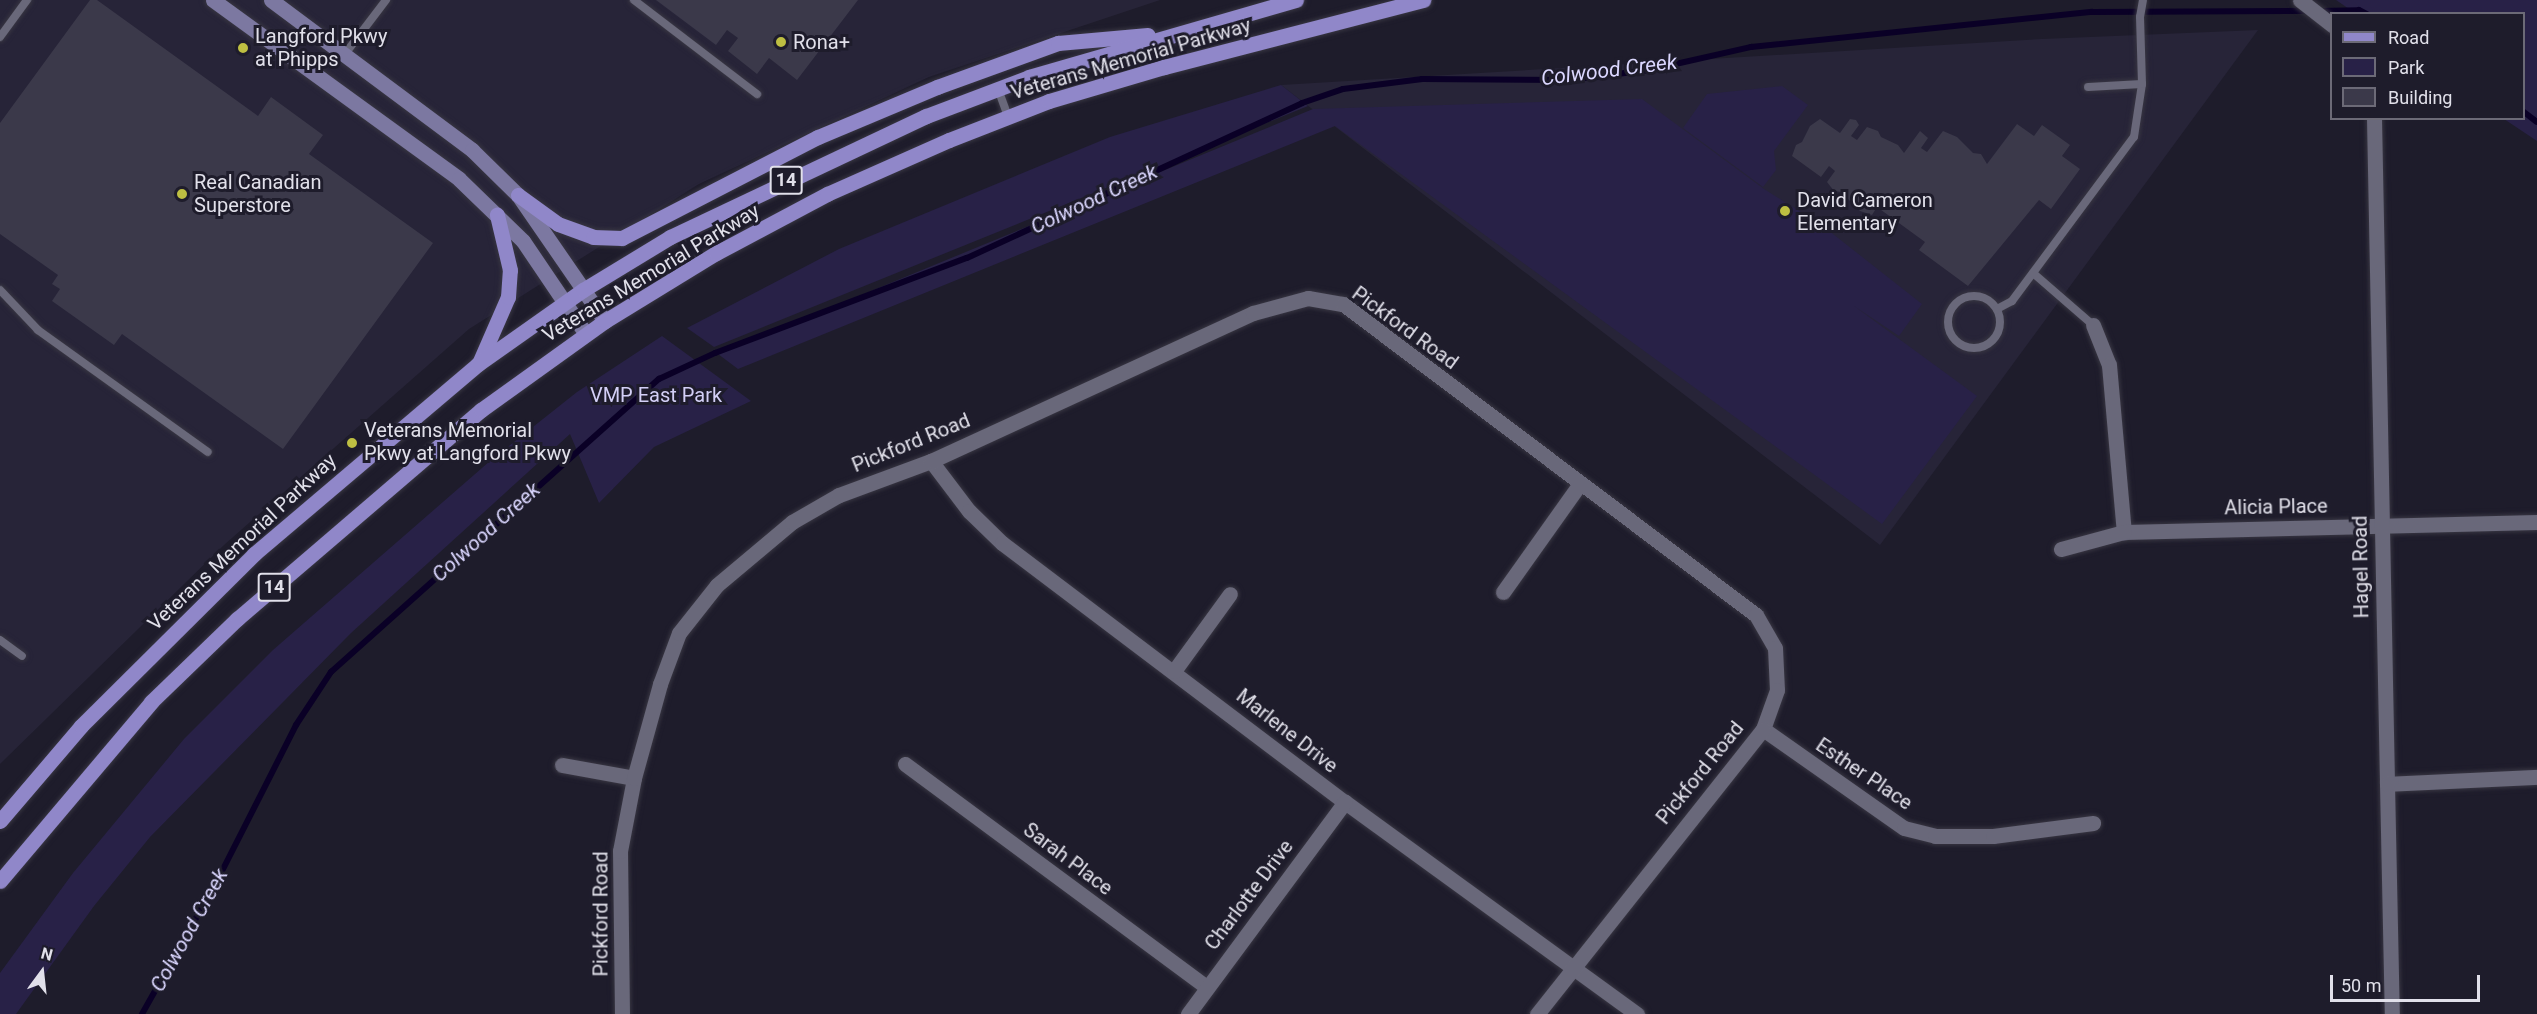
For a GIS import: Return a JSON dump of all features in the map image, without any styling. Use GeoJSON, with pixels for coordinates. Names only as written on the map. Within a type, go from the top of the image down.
{"type":"FeatureCollection","features":[{"type":"Feature","properties":{"kind":"main road"},"geometry":{"type":"LineString","coordinates":[[213,0],[419,147],[496,215],[523,241],[586,334]]}},
{"type":"Feature","properties":{"kind":"main road"},"geometry":{"type":"LineString","coordinates":[[271,0],[472,150],[518,195],[558,224],[593,237],[622,238],[818,137],[937,87],[1058,44],[1184,32]]}},
{"type":"Feature","properties":{"kind":"main road","name":"Veterans Memorial Parkway"},"geometry":{"type":"LineString","coordinates":[[0,821],[81,726],[254,555],[478,364],[583,290],[670,237],[805,171],[926,116],[998,89],[1296,0]]}},
{"type":"Feature","properties":{"kind":"main road","name":"Veterans Memorial Parkway"},"geometry":{"type":"LineString","coordinates":[[0,880],[151,702],[237,620],[481,410],[605,321],[716,254],[827,194],[1008,117],[1164,67],[1423,0]]}},
{"type":"Feature","properties":{"kind":"main road"},"geometry":{"type":"LineString","coordinates":[[518,195],[605,321]]}},
{"type":"Feature","properties":{"kind":"main road"},"geometry":{"type":"LineString","coordinates":[[478,364],[508,297],[510,270],[496,215]]}},
{"type":"Feature","properties":{"kind":"street"},"geometry":{"type":"LineString","coordinates":[[2300,0],[2330,24]]}},
{"type":"Feature","properties":{"kind":"street","name":"Hagel Road"},"geometry":{"type":"LineString","coordinates":[[2374,120],[2392,1014]]}},
{"type":"Feature","properties":{"kind":"street","name":"Pickford Road"},"geometry":{"type":"LineString","coordinates":[[622,1014],[620,851],[634,778],[660,684],[679,633],[717,585],[802,517],[839,495],[931,461],[1253,313],[1308,298],[1343,304],[1579,485],[1756,615],[1775,648],[1777,690],[1763,729],[1573,965],[1537,1014]]}},
{"type":"Feature","properties":{"kind":"street"},"geometry":{"type":"LineString","coordinates":[[2093,325],[2109,365],[2124,532]]}},
{"type":"Feature","properties":{"kind":"street","name":"Marlene Drive"},"geometry":{"type":"LineString","coordinates":[[931,461],[969,510],[1002,543],[1345,802],[1573,965],[1637,1014]]}},
{"type":"Feature","properties":{"kind":"street"},"geometry":{"type":"LineString","coordinates":[[1503,592],[1579,485]]}},
{"type":"Feature","properties":{"kind":"street","name":"Alicia Place"},"geometry":{"type":"LineString","coordinates":[[2061,549],[2124,532],[2537,522]]}},
{"type":"Feature","properties":{"kind":"street"},"geometry":{"type":"LineString","coordinates":[[1174,671],[1230,594]]}},
{"type":"Feature","properties":{"kind":"street","name":"Esther Place"},"geometry":{"type":"LineString","coordinates":[[1763,729],[1904,828],[1935,836],[1993,836],[2092,823]]}},
{"type":"Feature","properties":{"kind":"street","name":"Sarah Place"},"geometry":{"type":"LineString","coordinates":[[905,764],[1206,987]]}},
{"type":"Feature","properties":{"kind":"street"},"geometry":{"type":"LineString","coordinates":[[561,765],[634,778]]}},
{"type":"Feature","properties":{"kind":"street"},"geometry":{"type":"LineString","coordinates":[[2387,784],[2537,777]]}},
{"type":"Feature","properties":{"kind":"street","name":"Charlotte Drive"},"geometry":{"type":"LineString","coordinates":[[1188,1014],[1345,802]]}},
{"type":"Feature","properties":{"kind":"lane"},"geometry":{"type":"LineString","coordinates":[[0,37],[27,0]]}},
{"type":"Feature","properties":{"kind":"lane"},"geometry":{"type":"LineString","coordinates":[[345,54],[386,0]]}},
{"type":"Feature","properties":{"kind":"lane"},"geometry":{"type":"LineString","coordinates":[[634,0],[757,94]]}},
{"type":"Feature","properties":{"kind":"lane"},"geometry":{"type":"LineString","coordinates":[[1997,309],[2012,301],[2134,137],[2142,84],[2140,17],[2143,0]]}},
{"type":"Feature","properties":{"kind":"lane"},"geometry":{"type":"LineString","coordinates":[[2088,87],[2142,84]]}},
{"type":"Feature","properties":{"kind":"lane"},"geometry":{"type":"LineString","coordinates":[[998,89],[1008,117]]}},
{"type":"Feature","properties":{"kind":"lane"},"geometry":{"type":"LineString","coordinates":[[2033,273],[2093,325]]}},
{"type":"Feature","properties":{"kind":"lane"},"geometry":{"type":"LineString","coordinates":[[0,290],[38,330],[208,452]]}},
{"type":"Feature","properties":{"kind":"lane"},"geometry":{"type":"LineString","coordinates":[[1978,296],[1997,309],[2001,320],[1992,342],[1971,348],[1952,335],[1950,313],[1957,303],[1978,296]]}},
{"type":"Feature","properties":{"kind":"lane"},"geometry":{"type":"LineString","coordinates":[[0,640],[22,656]]}},
{"type":"Feature","properties":{"kind":"shaded area"},"geometry":{"type":"Polygon","coordinates":[[[0,0],[1160,0],[929,77],[699,184],[469,329],[224,545],[0,764],[0,0]]]}},
{"type":"Feature","properties":{"kind":"shaded area","name":"David Cameron Elementary"},"geometry":{"type":"Polygon","coordinates":[[[2258,30],[1880,545],[1281,85],[2042,39],[2258,30]]]}},
{"type":"Feature","properties":{"kind":"green space"},"geometry":{"type":"Polygon","coordinates":[[[2336,0],[2537,0],[2537,141],[2506,120],[2525,120],[2525,12],[2354,12],[2336,0]]]}},
{"type":"Feature","properties":{"kind":"green space","name":"VMP East Park"},"geometry":{"type":"Polygon","coordinates":[[[1281,85],[1308,106],[714,347],[687,328],[839,249],[1110,137],[1281,85]]]}},
{"type":"Feature","properties":{"kind":"green space"},"geometry":{"type":"Polygon","coordinates":[[[1782,86],[1808,105],[1774,151],[1776,170],[1763,187],[1683,128],[1707,94],[1782,86]]]}},
{"type":"Feature","properties":{"kind":"green space"},"geometry":{"type":"Polygon","coordinates":[[[1642,99],[1764,189],[1819,223],[1922,304],[1899,336],[1854,306],[1977,396],[1882,524],[1335,126],[738,369],[718,354],[1313,109],[1642,99]]]}},
{"type":"Feature","properties":{"kind":"green space","name":"VMP East Park"},"geometry":{"type":"Polygon","coordinates":[[[662,336],[751,401],[654,447],[599,503],[570,434],[351,633],[150,837],[94,906],[16,1014],[0,1014],[0,973],[73,873],[184,739],[273,650],[490,461],[577,392],[662,336]]]}},
{"type":"Feature","properties":{"kind":"building","name":"Real Canadian Superstore"},"geometry":{"type":"Polygon","coordinates":[[[90,0],[97,0],[258,116],[271,97],[323,135],[309,154],[433,243],[283,449],[122,334],[114,345],[52,301],[60,289],[52,284],[58,275],[0,234],[0,123],[90,0]]]}},
{"type":"Feature","properties":{"kind":"building","name":"Rona+"},"geometry":{"type":"Polygon","coordinates":[[[656,0],[858,0],[797,80],[769,58],[757,74],[728,51],[738,38],[727,30],[716,45],[656,0]]]}},
{"type":"Feature","properties":{"kind":"building"},"geometry":{"type":"Polygon","coordinates":[[[1820,119],[1840,133],[1850,119],[1856,120],[1859,125],[1851,136],[1857,140],[1867,127],[1878,131],[1881,137],[1898,145],[1904,153],[1920,131],[1928,138],[1921,148],[1927,152],[1943,131],[1957,137],[1973,153],[1981,154],[1987,164],[2017,124],[2034,136],[2042,125],[2070,145],[2062,156],[2080,169],[2051,209],[2039,200],[1968,286],[1919,250],[1925,242],[1877,207],[1872,215],[1860,211],[1841,192],[1834,191],[1827,182],[1835,171],[1829,166],[1821,177],[1792,156],[1796,145],[1802,142],[1810,126],[1820,119]]]}},
{"type":"Feature","properties":{"kind":"waterway","name":"Colwood Creek"},"geometry":{"type":"LineString","coordinates":[[2320,11],[2359,10],[2363,12]]}},
{"type":"Feature","properties":{"kind":"waterway","name":"Colwood Creek"},"geometry":{"type":"LineString","coordinates":[[142,1014],[218,879],[296,725],[331,672],[659,379],[715,353],[967,258],[1302,103],[1343,89],[1422,79],[1568,80],[1649,70],[1751,47],[2092,12],[2310,11]]}},
{"type":"Feature","properties":{"kind":"waterway","name":"Colwood Creek"},"geometry":{"type":"LineString","coordinates":[[2525,113],[2537,122]]}},
{"type":"Feature","properties":{"kind":"place","name":"Rona+"},"geometry":{"type":"Point","coordinates":[781,42]}},
{"type":"Feature","properties":{"kind":"place","name":"Langford Pkwy at Phipps"},"geometry":{"type":"Point","coordinates":[243,48]}},
{"type":"Feature","properties":{"kind":"place","name":"Real Canadian Superstore"},"geometry":{"type":"Point","coordinates":[182,194]}},
{"type":"Feature","properties":{"kind":"place","name":"David Cameron Elementary"},"geometry":{"type":"Point","coordinates":[1785,211]}},
{"type":"Feature","properties":{"kind":"place","name":"Veterans Memorial Pkwy at Langford Pkwy"},"geometry":{"type":"Point","coordinates":[352,443]}}]}
